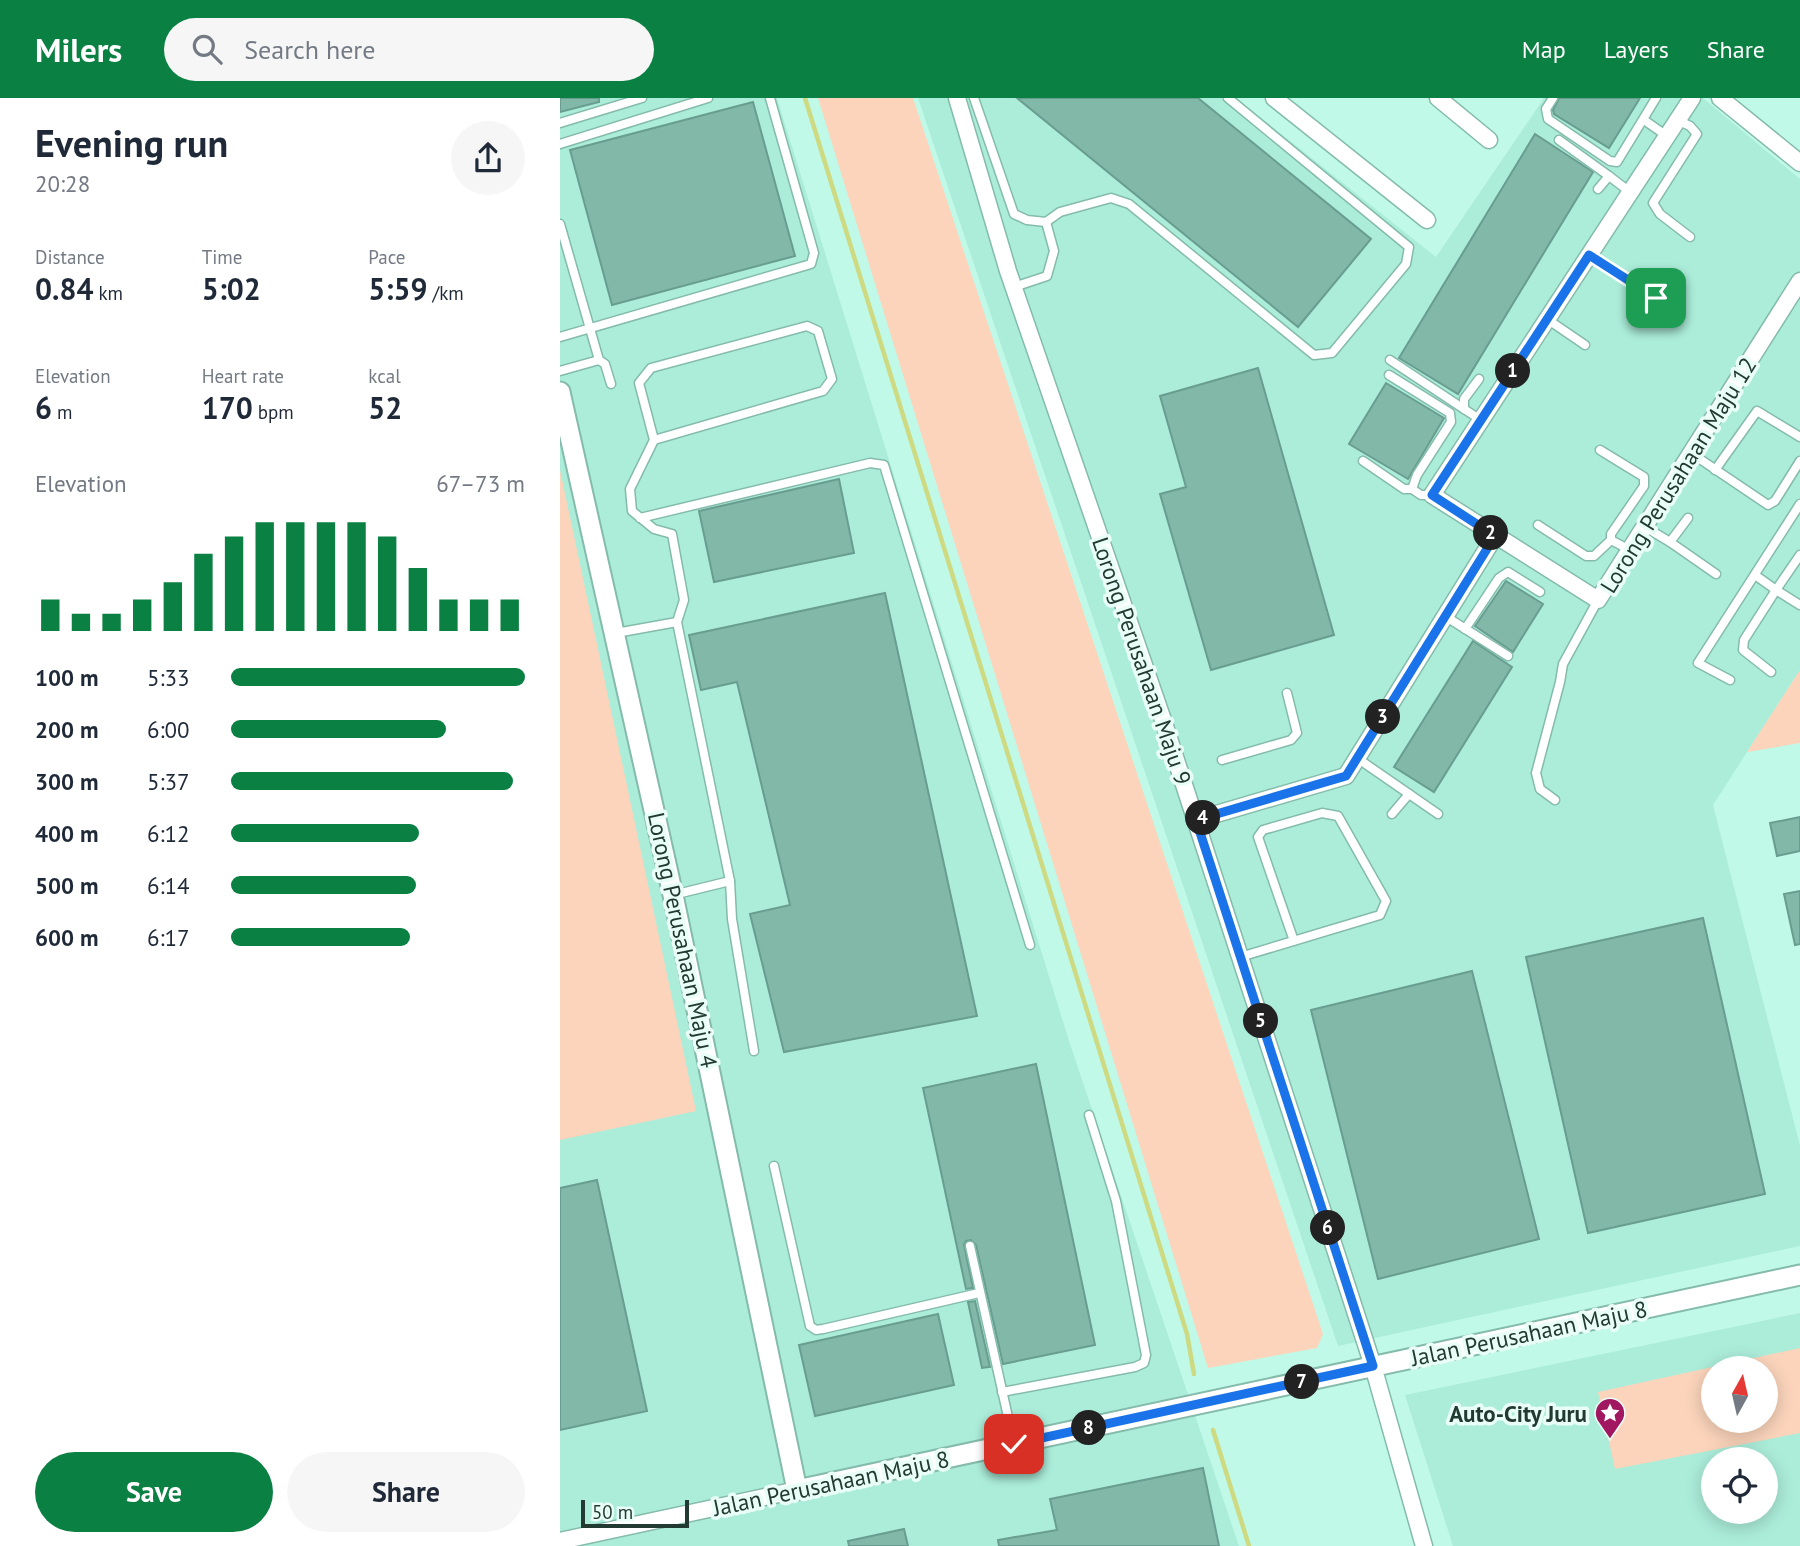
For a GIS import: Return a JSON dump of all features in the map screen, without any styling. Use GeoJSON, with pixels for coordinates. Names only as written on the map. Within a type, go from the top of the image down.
{"type":"FeatureCollection","features":[{"type":"Feature","properties":{"kind":"street","name":"Lorong Perusahaan Maju 9"},"geometry":{"type":"LineString","coordinates":[[957,98],[1014,287],[1196,820],[1373,1366],[1424,1546]]}},
{"type":"Feature","properties":{"kind":"street"},"geometry":{"type":"LineString","coordinates":[[1275,98],[1427,220]]}},
{"type":"Feature","properties":{"kind":"street"},"geometry":{"type":"LineString","coordinates":[[1438,98],[1489,140]]}},
{"type":"Feature","properties":{"kind":"street"},"geometry":{"type":"LineString","coordinates":[[1432,495],[1692,98]]}},
{"type":"Feature","properties":{"kind":"street"},"geometry":{"type":"LineString","coordinates":[[1720,98],[1800,163]]}},
{"type":"Feature","properties":{"kind":"street","name":"Lorong Perusahaan Maju 12"},"geometry":{"type":"LineString","coordinates":[[1432,495],[1598,600],[1691,453],[1795,303],[1800,281]]}},
{"type":"Feature","properties":{"kind":"street","name":"Lorong Perusahaan Maju 4"},"geometry":{"type":"LineString","coordinates":[[560,392],[565,428],[616,633],[673,895],[797,1490]]}},
{"type":"Feature","properties":{"kind":"street"},"geometry":{"type":"LineString","coordinates":[[1196,820],[1346,776],[1495,536]]}},
{"type":"Feature","properties":{"kind":"street","name":"Jalan Perusahaan Maju 8"},"geometry":{"type":"LineString","coordinates":[[560,1541],[599,1540],[797,1490],[1800,1275]]}},
{"type":"Feature","properties":{"kind":"lane"},"geometry":{"type":"LineString","coordinates":[[560,122],[642,98]]}},
{"type":"Feature","properties":{"kind":"lane"},"geometry":{"type":"LineString","coordinates":[[560,144],[708,98]]}},
{"type":"Feature","properties":{"kind":"lane"},"geometry":{"type":"LineString","coordinates":[[560,337],[811,264],[814,253],[770,98]]}},
{"type":"Feature","properties":{"kind":"lane"},"geometry":{"type":"LineString","coordinates":[[974,98],[1014,214],[1027,220],[1046,222],[1060,212],[1111,198],[1129,204],[1314,355],[1332,353],[1405,264],[1409,247],[1228,98]]}},
{"type":"Feature","properties":{"kind":"lane"},"geometry":{"type":"LineString","coordinates":[[1553,98],[1546,109],[1548,119],[1610,161],[1617,162],[1656,98]]}},
{"type":"Feature","properties":{"kind":"lane"},"geometry":{"type":"LineString","coordinates":[[1644,120],[1667,136]]}},
{"type":"Feature","properties":{"kind":"lane"},"geometry":{"type":"LineString","coordinates":[[1677,120],[1690,126],[1697,134],[1653,203],[1660,214],[1689,237]]}},
{"type":"Feature","properties":{"kind":"lane"},"geometry":{"type":"LineString","coordinates":[[1559,140],[1630,192]]}},
{"type":"Feature","properties":{"kind":"lane"},"geometry":{"type":"LineString","coordinates":[[1598,189],[1609,176]]}},
{"type":"Feature","properties":{"kind":"lane"},"geometry":{"type":"LineString","coordinates":[[1014,287],[1048,275],[1054,251],[1046,222]]}},
{"type":"Feature","properties":{"kind":"lane"},"geometry":{"type":"LineString","coordinates":[[560,224],[589,328],[611,384]]}},
{"type":"Feature","properties":{"kind":"lane"},"geometry":{"type":"LineString","coordinates":[[1589,255],[1656,298]]}},
{"type":"Feature","properties":{"kind":"lane"},"geometry":{"type":"LineString","coordinates":[[1547,319],[1585,345]]}},
{"type":"Feature","properties":{"kind":"lane"},"geometry":{"type":"LineString","coordinates":[[654,440],[823,391],[832,379],[818,331],[807,326],[651,368],[639,383],[654,440],[629,489],[632,511],[654,529],[672,534],[684,600],[677,622],[730,881],[732,919],[754,1051]]}},
{"type":"Feature","properties":{"kind":"lane"},"geometry":{"type":"LineString","coordinates":[[560,371],[599,359]]}},
{"type":"Feature","properties":{"kind":"lane"},"geometry":{"type":"LineString","coordinates":[[1390,360],[1481,421]]}},
{"type":"Feature","properties":{"kind":"lane"},"geometry":{"type":"LineString","coordinates":[[1389,375],[1450,413],[1451,422],[1417,475],[1412,489]]}},
{"type":"Feature","properties":{"kind":"lane"},"geometry":{"type":"LineString","coordinates":[[1464,409],[1464,399],[1479,379]]}},
{"type":"Feature","properties":{"kind":"lane"},"geometry":{"type":"LineString","coordinates":[[1715,470],[1757,411],[1800,437]]}},
{"type":"Feature","properties":{"kind":"lane"},"geometry":{"type":"LineString","coordinates":[[1538,525],[1586,556],[1594,556],[1611,540],[1611,534],[1644,486],[1644,477],[1600,450]]}},
{"type":"Feature","properties":{"kind":"lane"},"geometry":{"type":"LineString","coordinates":[[1691,453],[1768,505],[1775,501],[1800,461]]}},
{"type":"Feature","properties":{"kind":"lane"},"geometry":{"type":"LineString","coordinates":[[1363,461],[1404,489],[1412,489],[1421,495],[1432,495]]}},
{"type":"Feature","properties":{"kind":"lane"},"geometry":{"type":"LineString","coordinates":[[640,518],[870,463],[884,465],[1030,945]]}},
{"type":"Feature","properties":{"kind":"lane"},"geometry":{"type":"LineString","coordinates":[[1730,680],[1698,663],[1800,504]]}},
{"type":"Feature","properties":{"kind":"lane"},"geometry":{"type":"LineString","coordinates":[[1670,542],[1688,518]]}},
{"type":"Feature","properties":{"kind":"lane"},"geometry":{"type":"LineString","coordinates":[[1645,527],[1716,574]]}},
{"type":"Feature","properties":{"kind":"lane"},"geometry":{"type":"LineString","coordinates":[[1611,540],[1630,550]]}},
{"type":"Feature","properties":{"kind":"lane"},"geometry":{"type":"LineString","coordinates":[[1771,672],[1743,650],[1744,640],[1800,555]]}},
{"type":"Feature","properties":{"kind":"lane"},"geometry":{"type":"LineString","coordinates":[[1465,629],[1499,578],[1508,572],[1540,592]]}},
{"type":"Feature","properties":{"kind":"lane"},"geometry":{"type":"LineString","coordinates":[[1755,575],[1800,605]]}},
{"type":"Feature","properties":{"kind":"lane"},"geometry":{"type":"LineString","coordinates":[[1555,800],[1540,789],[1536,773],[1563,664],[1598,600]]}},
{"type":"Feature","properties":{"kind":"lane"},"geometry":{"type":"LineString","coordinates":[[1445,616],[1508,656]]}},
{"type":"Feature","properties":{"kind":"lane"},"geometry":{"type":"LineString","coordinates":[[616,633],[677,622]]}},
{"type":"Feature","properties":{"kind":"lane"},"geometry":{"type":"LineString","coordinates":[[1222,760],[1291,740],[1297,733],[1287,693]]}},
{"type":"Feature","properties":{"kind":"lane"},"geometry":{"type":"LineString","coordinates":[[1357,758],[1438,814]]}},
{"type":"Feature","properties":{"kind":"lane"},"geometry":{"type":"LineString","coordinates":[[1392,814],[1409,794]]}},
{"type":"Feature","properties":{"kind":"lane"},"geometry":{"type":"LineString","coordinates":[[1240,957],[1294,941],[1380,915],[1386,901],[1338,816],[1322,813],[1263,830],[1258,837],[1294,941]]}},
{"type":"Feature","properties":{"kind":"lane"},"geometry":{"type":"LineString","coordinates":[[673,895],[730,881]]}},
{"type":"Feature","properties":{"kind":"lane"},"geometry":{"type":"LineString","coordinates":[[1002,1392],[1135,1367],[1144,1363],[1146,1355],[1116,1200],[1089,1115]]}},
{"type":"Feature","properties":{"kind":"lane"},"geometry":{"type":"LineString","coordinates":[[774,1166],[812,1328],[823,1329],[979,1293]]}},
{"type":"Feature","properties":{"kind":"lane"},"geometry":{"type":"LineString","coordinates":[[970,1245],[1014,1444]]}},
{"type":"Feature","properties":{"kind":"shaded area"},"geometry":{"type":"Polygon","coordinates":[[[560,98],[777,98],[1070,1044],[1239,1546],[560,1546],[560,98]]]}},
{"type":"Feature","properties":{"kind":"shaded area"},"geometry":{"type":"Polygon","coordinates":[[[818,98],[913,98],[1323,1334],[1317,1348],[1208,1368],[818,98]]]}},
{"type":"Feature","properties":{"kind":"shaded area"},"geometry":{"type":"Polygon","coordinates":[[[918,98],[1236,98],[1436,257],[1544,98],[1703,98],[1800,179],[1800,670],[1713,805],[1800,1146],[1800,1246],[1338,1346],[918,98]]]}},
{"type":"Feature","properties":{"kind":"shaded area"},"geometry":{"type":"Polygon","coordinates":[[[560,470],[696,1111],[560,1140],[560,470]]]}},
{"type":"Feature","properties":{"kind":"shaded area"},"geometry":{"type":"Polygon","coordinates":[[[1800,670],[1800,743],[1747,752],[1800,670]]]}},
{"type":"Feature","properties":{"kind":"shaded area","name":"Auto-City Juru"},"geometry":{"type":"Polygon","coordinates":[[[1800,1313],[1800,1546],[1453,1546],[1405,1395],[1800,1313]]]}},
{"type":"Feature","properties":{"kind":"shaded area"},"geometry":{"type":"Polygon","coordinates":[[[1800,1348],[1800,1433],[1728,1447],[1701,1447],[1701,1452],[1615,1469],[1598,1392],[1701,1370],[1701,1433],[1778,1433],[1778,1356],[1763,1356],[1800,1348]]]}},
{"type":"Feature","properties":{"kind":"building"},"geometry":{"type":"Polygon","coordinates":[[[560,98],[599,98],[599,102],[560,112],[560,98]]]}},
{"type":"Feature","properties":{"kind":"building"},"geometry":{"type":"Polygon","coordinates":[[[1017,98],[1198,98],[1371,239],[1298,327],[1017,98]]]}},
{"type":"Feature","properties":{"kind":"building"},"geometry":{"type":"Polygon","coordinates":[[[1559,98],[1640,98],[1609,148],[1554,114],[1553,110],[1559,98]]]}},
{"type":"Feature","properties":{"kind":"building"},"geometry":{"type":"Polygon","coordinates":[[[753,102],[795,256],[612,305],[570,150],[753,102]]]}},
{"type":"Feature","properties":{"kind":"building"},"geometry":{"type":"Polygon","coordinates":[[[1535,134],[1593,172],[1458,394],[1399,358],[1535,134]]]}},
{"type":"Feature","properties":{"kind":"building"},"geometry":{"type":"Polygon","coordinates":[[[1258,368],[1334,635],[1211,670],[1160,494],[1186,487],[1160,396],[1258,368]]]}},
{"type":"Feature","properties":{"kind":"building"},"geometry":{"type":"Polygon","coordinates":[[[1386,383],[1444,418],[1408,479],[1349,444],[1386,383]]]}},
{"type":"Feature","properties":{"kind":"building"},"geometry":{"type":"Polygon","coordinates":[[[839,479],[854,553],[714,582],[699,511],[839,479]]]}},
{"type":"Feature","properties":{"kind":"building"},"geometry":{"type":"Polygon","coordinates":[[[1506,581],[1543,604],[1513,652],[1475,626],[1506,581]]]}},
{"type":"Feature","properties":{"kind":"building"},"geometry":{"type":"Polygon","coordinates":[[[885,593],[977,1016],[784,1052],[750,914],[790,905],[737,682],[701,690],[689,635],[885,593]]]}},
{"type":"Feature","properties":{"kind":"building"},"geometry":{"type":"Polygon","coordinates":[[[1473,641],[1512,667],[1434,792],[1394,767],[1473,641]]]}},
{"type":"Feature","properties":{"kind":"building"},"geometry":{"type":"Polygon","coordinates":[[[1800,817],[1800,851],[1777,856],[1770,823],[1800,817]]]}},
{"type":"Feature","properties":{"kind":"building"},"geometry":{"type":"Polygon","coordinates":[[[1800,891],[1800,944],[1795,945],[1784,894],[1800,891]]]}},
{"type":"Feature","properties":{"kind":"building"},"geometry":{"type":"Polygon","coordinates":[[[1703,918],[1765,1194],[1588,1233],[1526,957],[1703,918]]]}},
{"type":"Feature","properties":{"kind":"building"},"geometry":{"type":"Polygon","coordinates":[[[1472,971],[1539,1239],[1378,1279],[1311,1010],[1472,971]]]}},
{"type":"Feature","properties":{"kind":"building"},"geometry":{"type":"Polygon","coordinates":[[[1036,1064],[1095,1345],[1003,1364],[976,1245],[971,1240],[964,1245],[973,1288],[966,1289],[923,1088],[1036,1064]]]}},
{"type":"Feature","properties":{"kind":"building"},"geometry":{"type":"Polygon","coordinates":[[[597,1180],[647,1411],[560,1430],[560,1188],[597,1180]]]}},
{"type":"Feature","properties":{"kind":"building"},"geometry":{"type":"Polygon","coordinates":[[[975,1301],[990,1367],[982,1368],[968,1302],[975,1301]]]}},
{"type":"Feature","properties":{"kind":"building"},"geometry":{"type":"Polygon","coordinates":[[[938,1314],[954,1385],[815,1416],[799,1345],[938,1314]]]}},
{"type":"Feature","properties":{"kind":"building"},"geometry":{"type":"Polygon","coordinates":[[[1203,1468],[1219,1546],[999,1546],[998,1540],[1057,1530],[1050,1499],[1203,1468]]]}},
{"type":"Feature","properties":{"kind":"building"},"geometry":{"type":"Polygon","coordinates":[[[904,1529],[908,1546],[849,1546],[848,1541],[904,1529]]]}},
{"type":"Feature","properties":{"kind":"waterway"},"geometry":{"type":"LineString","coordinates":[[805,98],[1187,1334],[1194,1374]]}},
{"type":"Feature","properties":{"kind":"waterway"},"geometry":{"type":"LineString","coordinates":[[1213,1430],[1249,1546]]}},
{"type":"Feature","properties":{"kind":"place","name":"Auto-City Juru"},"geometry":{"type":"Point","coordinates":[1610,1440]}},
{"type":"Feature","properties":{"kind":"route"},"geometry":{"type":"LineString","coordinates":[[1014,1444],[1373,1366],[1196,820],[1346,776],[1495,536],[1432,495],[1589,255],[1656,298]]}}]}
